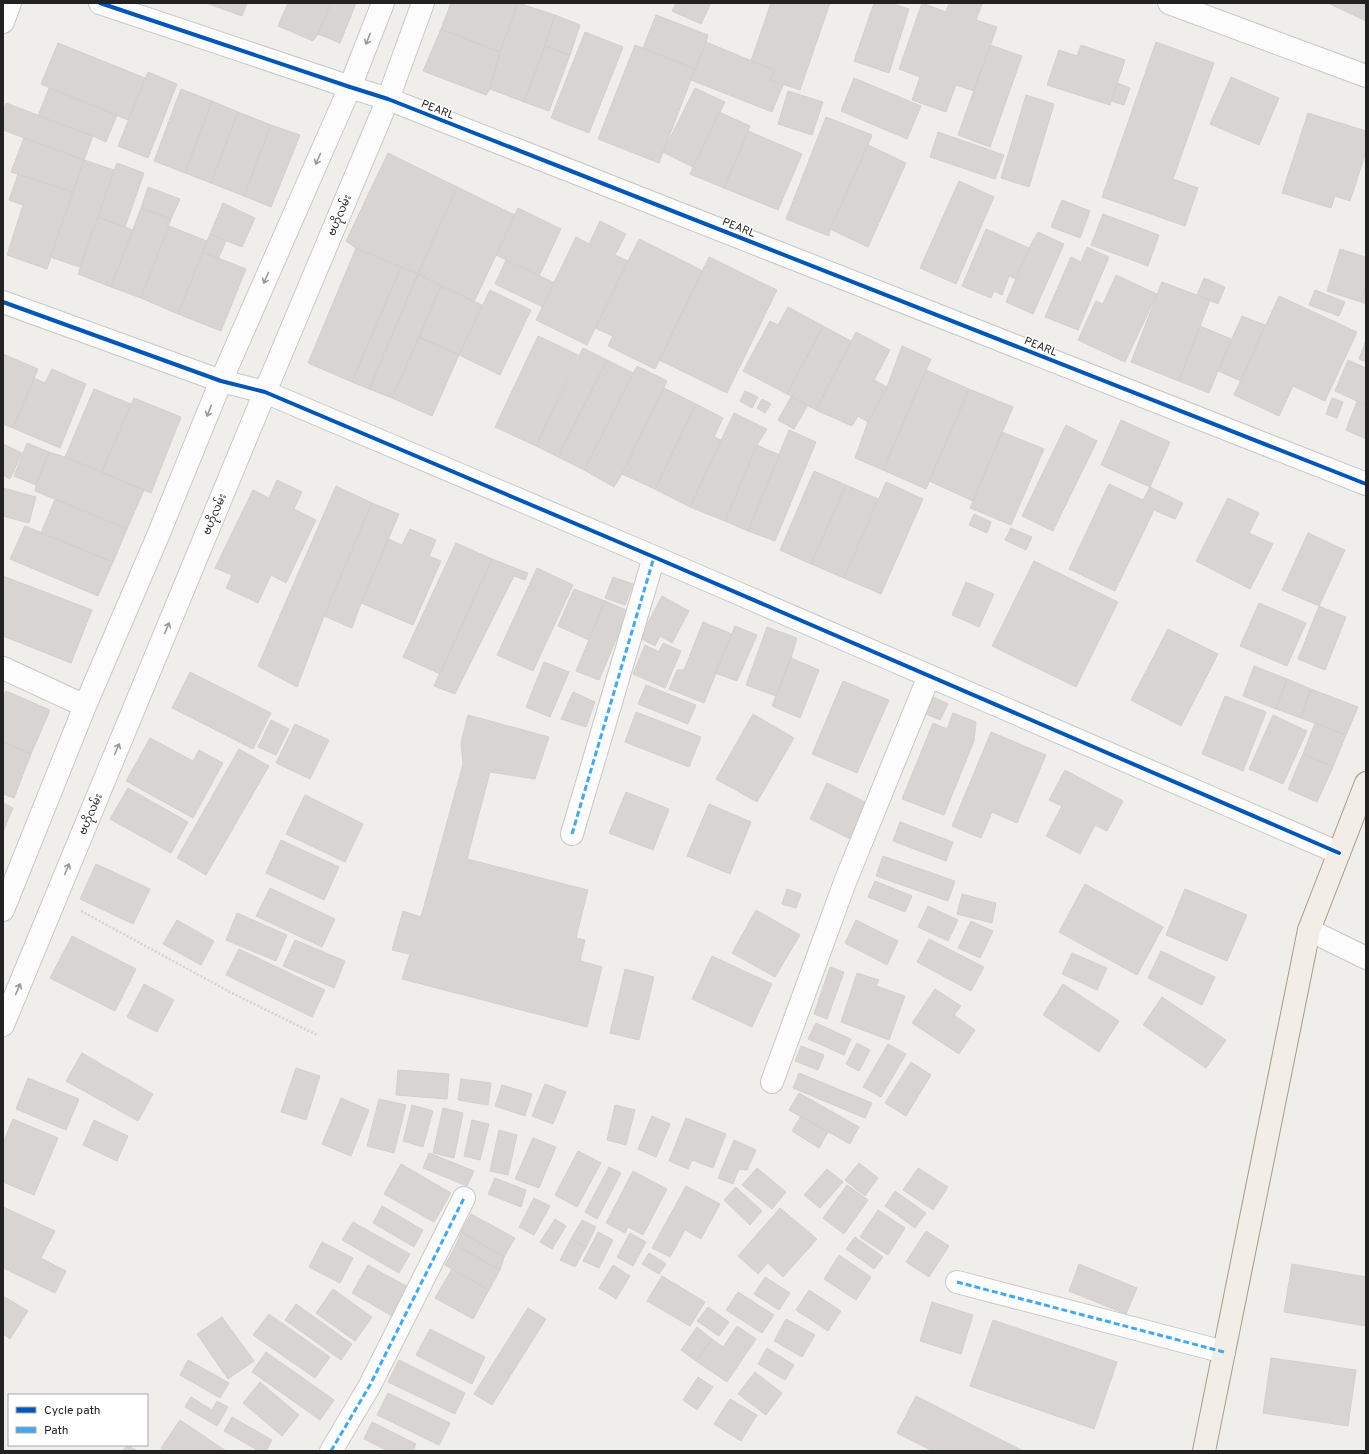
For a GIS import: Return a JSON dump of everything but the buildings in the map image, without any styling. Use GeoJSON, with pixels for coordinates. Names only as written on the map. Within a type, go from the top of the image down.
{"type":"FeatureCollection","features":[{"type":"Feature","properties":{"kind":"main road"},"geometry":{"type":"LineString","coordinates":[[1204,1451],[1309,930],[1366,783]]}},
{"type":"Feature","properties":{"kind":"street"},"geometry":{"type":"LineString","coordinates":[[3,22],[10,3]]}},
{"type":"Feature","properties":{"kind":"street","name":"PEARL"},"geometry":{"type":"LineString","coordinates":[[100,3],[388,99],[1366,484]]}},
{"type":"Feature","properties":{"kind":"street"},"geometry":{"type":"LineString","coordinates":[[3,910],[85,706],[157,538],[221,381],[350,87],[383,3]]}},
{"type":"Feature","properties":{"kind":"street","name":"ဗဟိုလမ်း"},"geometry":{"type":"LineString","coordinates":[[3,1025],[388,99],[423,3]]}},
{"type":"Feature","properties":{"kind":"street"},"geometry":{"type":"LineString","coordinates":[[1169,3],[1366,76]]}},
{"type":"Feature","properties":{"kind":"street"},"geometry":{"type":"LineString","coordinates":[[3,302],[221,381],[265,392],[654,557],[1339,853]]}},
{"type":"Feature","properties":{"kind":"street"},"geometry":{"type":"LineString","coordinates":[[572,834],[654,557]]}},
{"type":"Feature","properties":{"kind":"street"},"geometry":{"type":"LineString","coordinates":[[3,668],[85,706]]}},
{"type":"Feature","properties":{"kind":"street"},"geometry":{"type":"LineString","coordinates":[[772,1082],[845,882],[929,676]]}},
{"type":"Feature","properties":{"kind":"street"},"geometry":{"type":"LineString","coordinates":[[1309,930],[1366,958]]}},
{"type":"Feature","properties":{"kind":"street"},"geometry":{"type":"LineString","coordinates":[[331,1451],[370,1385],[464,1198]]}},
{"type":"Feature","properties":{"kind":"street"},"geometry":{"type":"LineString","coordinates":[[957,1282],[1224,1352]]}},
{"type":"Feature","properties":{"kind":"path"},"geometry":{"type":"LineString","coordinates":[[56,897],[230,992],[317,1035]]}},
{"type":"Feature","properties":{"kind":"marked path"},"geometry":{"type":"LineString","coordinates":[[572,834],[654,557]]}},
{"type":"Feature","properties":{"kind":"marked path"},"geometry":{"type":"LineString","coordinates":[[331,1451],[370,1385],[464,1198]]}},
{"type":"Feature","properties":{"kind":"marked path"},"geometry":{"type":"LineString","coordinates":[[957,1282],[1224,1352]]}},
{"type":"Feature","properties":{"kind":"cycle path"},"geometry":{"type":"LineString","coordinates":[[100,3],[388,99],[1366,484]]}},
{"type":"Feature","properties":{"kind":"cycle path"},"geometry":{"type":"LineString","coordinates":[[3,302],[221,381],[265,392],[654,557],[1339,853]]}}]}
